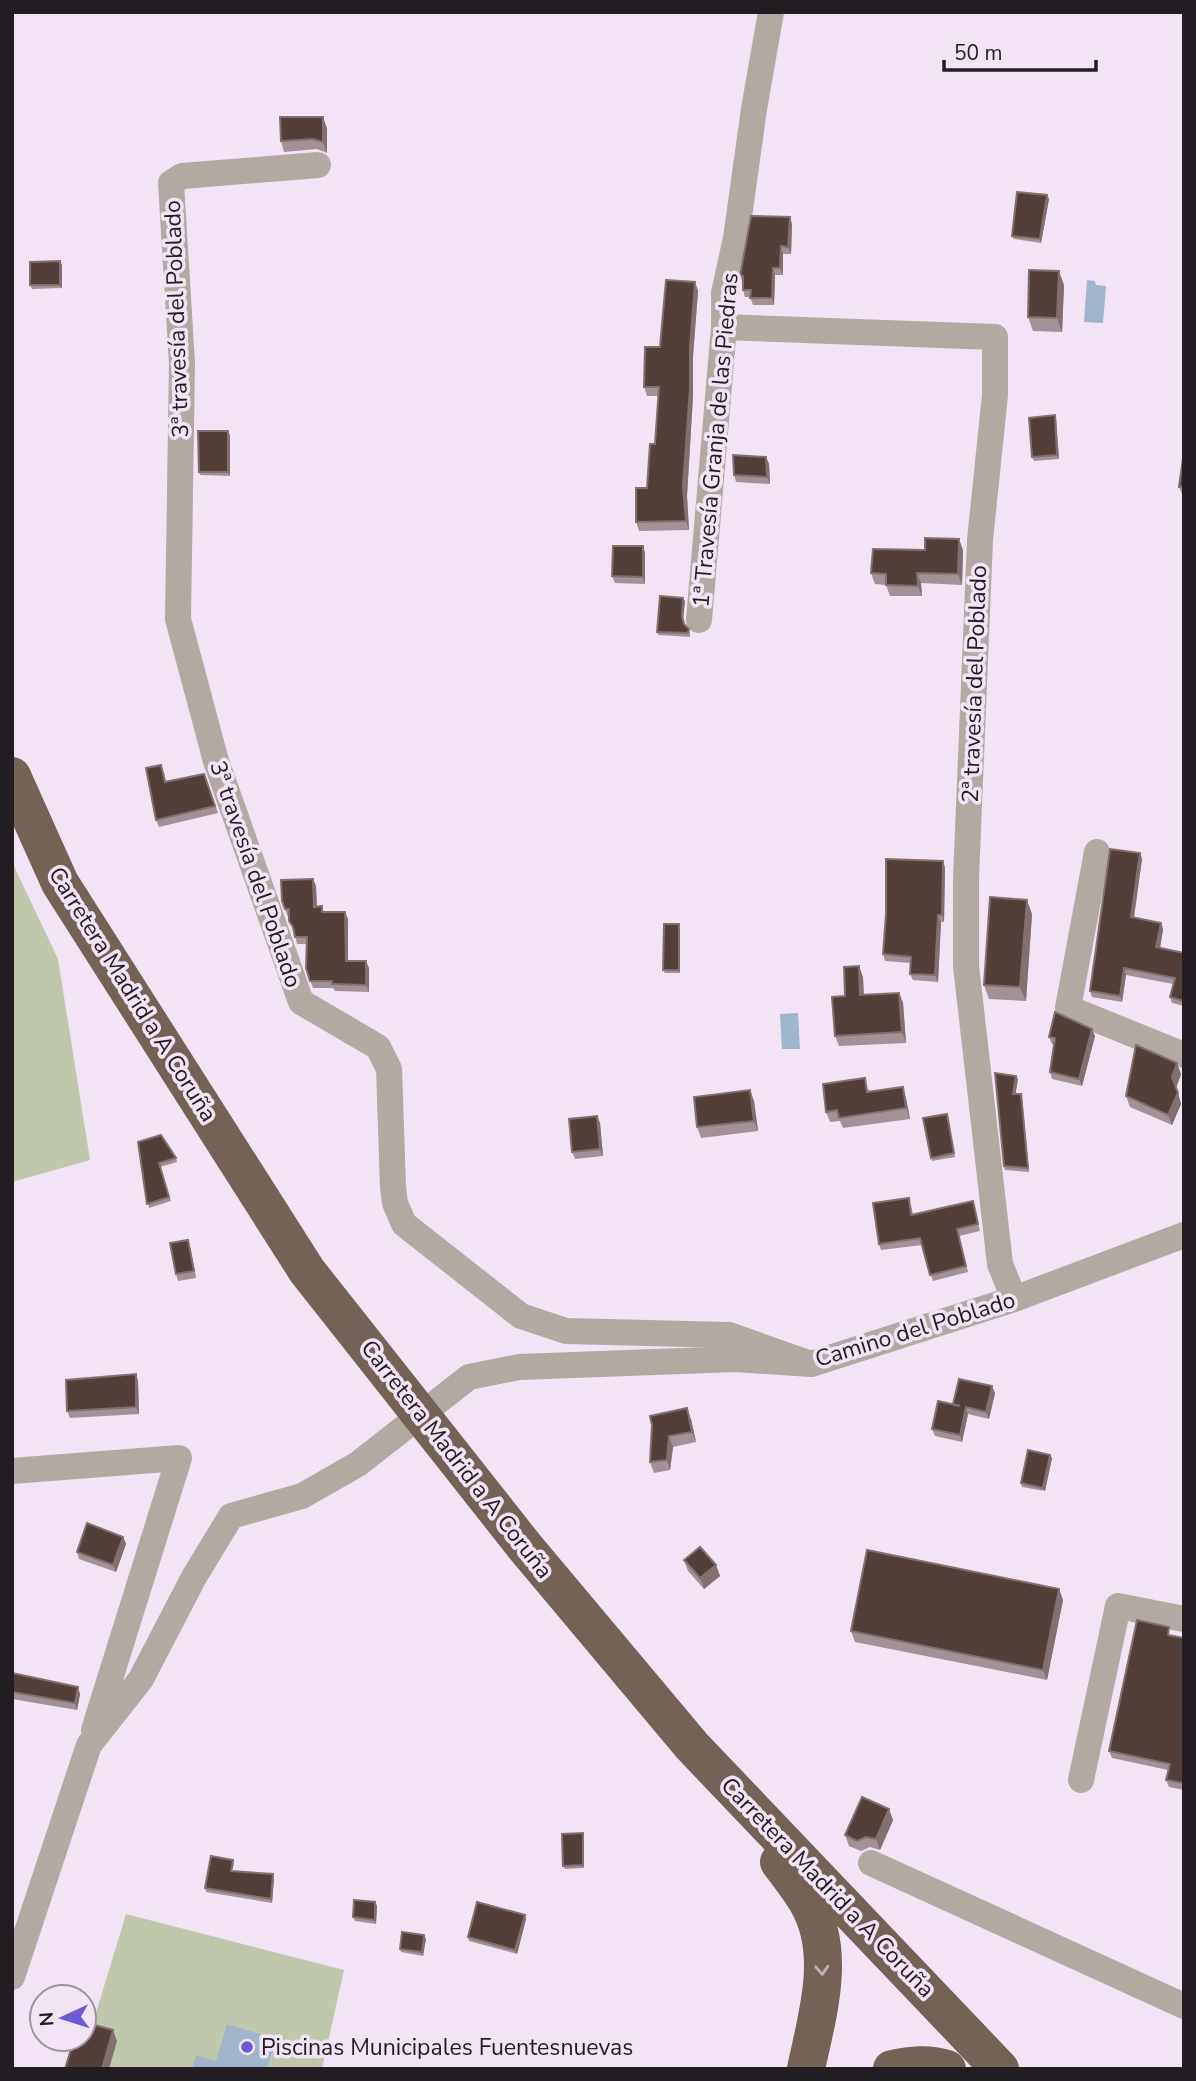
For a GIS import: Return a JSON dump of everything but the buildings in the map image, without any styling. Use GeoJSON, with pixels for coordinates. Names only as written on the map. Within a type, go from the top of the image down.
{"type":"FeatureCollection","features":[{"type":"Feature","properties":{"kind":"highway","name":"Carretera Madrid a A Coruña"},"geometry":{"type":"LineString","coordinates":[[12,776],[60,883],[307,1271],[525,1548],[692,1746],[1000,2069]]}},
{"type":"Feature","properties":{"kind":"highway"},"geometry":{"type":"LineString","coordinates":[[692,1746],[737,1803],[809,1904],[820,1938],[823,1987],[806,2069]]}},
{"type":"Feature","properties":{"kind":"highway"},"geometry":{"type":"LineString","coordinates":[[892,2069],[908,2065],[935,2065],[947,2069]]}},
{"type":"Feature","properties":{"kind":"street","name":"1ª Travesía Granja de las Piedras"},"geometry":{"type":"LineString","coordinates":[[699,620],[724,327],[724,293],[736,238],[771,12]]}},
{"type":"Feature","properties":{"kind":"street","name":"3ª travesía del Poblado"},"geometry":{"type":"LineString","coordinates":[[318,165],[182,176],[171,183],[182,363],[178,618],[216,761],[301,1002],[378,1047],[388,1069],[393,1187],[395,1203],[404,1224],[521,1316],[566,1331],[729,1335],[811,1364]]}},
{"type":"Feature","properties":{"kind":"street","name":"2ª travesía del Poblado"},"geometry":{"type":"LineString","coordinates":[[724,327],[995,337],[995,395],[980,540],[966,878],[966,966],[1000,1264],[1014,1299]]}},
{"type":"Feature","properties":{"kind":"street"},"geometry":{"type":"LineString","coordinates":[[1097,852],[1068,1009],[1184,1055]]}},
{"type":"Feature","properties":{"kind":"street","name":"Camino del Poblado"},"geometry":{"type":"LineString","coordinates":[[89,1745],[141,1679],[194,1577],[231,1516],[302,1496],[358,1464],[469,1377],[519,1367],[723,1359],[811,1364],[1014,1299],[1184,1235]]}},
{"type":"Feature","properties":{"kind":"street"},"geometry":{"type":"LineString","coordinates":[[12,1471],[179,1458],[89,1745],[12,1977]]}},
{"type":"Feature","properties":{"kind":"street"},"geometry":{"type":"LineString","coordinates":[[1081,1780],[1118,1606],[1184,1619]]}},
{"type":"Feature","properties":{"kind":"street"},"geometry":{"type":"LineString","coordinates":[[871,1863],[1184,2006]]}},
{"type":"Feature","properties":{"kind":"green space"},"geometry":{"type":"Polygon","coordinates":[[[12,862],[58,959],[90,1160],[12,1182],[12,862]]]}},
{"type":"Feature","properties":{"kind":"green space"},"geometry":{"type":"Polygon","coordinates":[[[126,1914],[344,1970],[322,2069],[79,2069],[84,2053],[98,2053],[98,2006],[126,1914]]]}},
{"type":"Feature","properties":{"kind":"water"},"geometry":{"type":"Polygon","coordinates":[[[1087,280],[1106,286],[1103,323],[1084,322],[1087,280]]]}},
{"type":"Feature","properties":{"kind":"water"},"geometry":{"type":"Polygon","coordinates":[[[798,1013],[800,1049],[782,1049],[780,1014],[798,1013]]]}},
{"type":"Feature","properties":{"kind":"water","name":"Piscinas Municipales Fuentesnuevas"},"geometry":{"type":"Polygon","coordinates":[[[227,2024],[276,2039],[267,2069],[192,2069],[196,2055],[216,2061],[227,2024]]]}},
{"type":"Feature","properties":{"kind":"place","name":"Piscinas Municipales Fuentesnuevas"},"geometry":{"type":"Point","coordinates":[247,2047]}}]}
